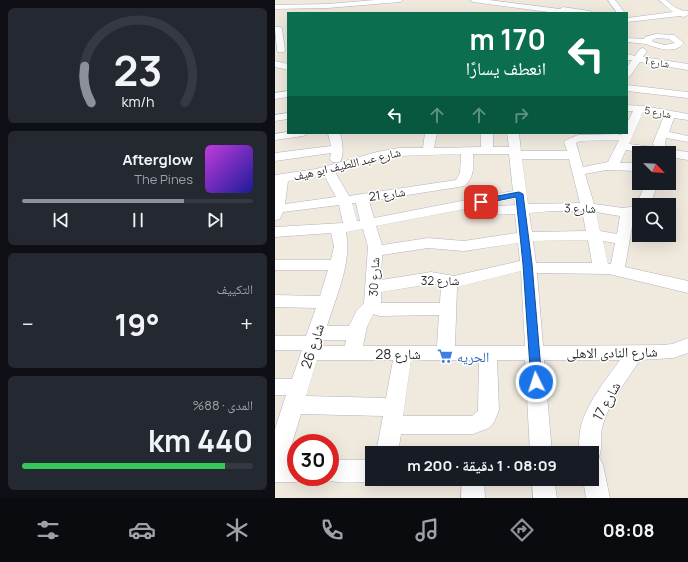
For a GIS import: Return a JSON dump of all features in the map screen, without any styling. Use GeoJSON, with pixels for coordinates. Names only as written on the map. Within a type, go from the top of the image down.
{"type":"FeatureCollection","features":[{"type":"Feature","properties":{"kind":"street"},"geometry":{"type":"LineString","coordinates":[[275,6],[310,7],[400,0]]}},
{"type":"Feature","properties":{"kind":"street"},"geometry":{"type":"LineString","coordinates":[[473,0],[566,12]]}},
{"type":"Feature","properties":{"kind":"street"},"geometry":{"type":"LineString","coordinates":[[496,0],[583,12]]}},
{"type":"Feature","properties":{"kind":"street"},"geometry":{"type":"LineString","coordinates":[[605,0],[612,12]]}},
{"type":"Feature","properties":{"kind":"street"},"geometry":{"type":"LineString","coordinates":[[605,0],[620,12]]}},
{"type":"Feature","properties":{"kind":"street"},"geometry":{"type":"LineString","coordinates":[[662,0],[667,5],[686,14]]}},
{"type":"Feature","properties":{"kind":"street"},"geometry":{"type":"LineString","coordinates":[[670,0],[676,7],[686,14]]}},
{"type":"Feature","properties":{"kind":"street"},"geometry":{"type":"LineString","coordinates":[[499,12],[511,4]]}},
{"type":"Feature","properties":{"kind":"street"},"geometry":{"type":"LineString","coordinates":[[628,39],[639,28],[686,14]]}},
{"type":"Feature","properties":{"kind":"street"},"geometry":{"type":"LineString","coordinates":[[639,28],[659,36],[688,43]]}},
{"type":"Feature","properties":{"kind":"street"},"geometry":{"type":"LineString","coordinates":[[639,28],[666,47],[688,50]]}},
{"type":"Feature","properties":{"kind":"street"},"geometry":{"type":"LineString","coordinates":[[628,72],[637,59],[639,28]]}},
{"type":"Feature","properties":{"kind":"street"},"geometry":{"type":"LineString","coordinates":[[279,31],[281,50]]}},
{"type":"Feature","properties":{"kind":"street"},"geometry":{"type":"LineString","coordinates":[[666,47],[678,45],[680,43],[675,39]]}},
{"type":"Feature","properties":{"kind":"street","name":"شارع 1"},"geometry":{"type":"LineString","coordinates":[[628,57],[688,67]]}},
{"type":"Feature","properties":{"kind":"street"},"geometry":{"type":"LineString","coordinates":[[275,64],[287,67]]}},
{"type":"Feature","properties":{"kind":"street"},"geometry":{"type":"LineString","coordinates":[[275,69],[287,67]]}},
{"type":"Feature","properties":{"kind":"street"},"geometry":{"type":"LineString","coordinates":[[628,88],[687,93]]}},
{"type":"Feature","properties":{"kind":"street"},"geometry":{"type":"LineString","coordinates":[[275,96],[287,94]]}},
{"type":"Feature","properties":{"kind":"street","name":"شارع 5"},"geometry":{"type":"LineString","coordinates":[[628,108],[688,117]]}},
{"type":"Feature","properties":{"kind":"street"},"geometry":{"type":"LineString","coordinates":[[630,122],[639,109]]}},
{"type":"Feature","properties":{"kind":"street"},"geometry":{"type":"LineString","coordinates":[[661,146],[659,143],[670,114]]}},
{"type":"Feature","properties":{"kind":"street"},"geometry":{"type":"LineString","coordinates":[[275,118],[287,116]]}},
{"type":"Feature","properties":{"kind":"street"},"geometry":{"type":"LineString","coordinates":[[275,137],[296,134]]}},
{"type":"Feature","properties":{"kind":"street"},"geometry":{"type":"LineString","coordinates":[[333,169],[337,149],[334,134]]}},
{"type":"Feature","properties":{"kind":"street"},"geometry":{"type":"LineString","coordinates":[[428,150],[431,134]]}},
{"type":"Feature","properties":{"kind":"street"},"geometry":{"type":"LineString","coordinates":[[487,134],[487,150]]}},
{"type":"Feature","properties":{"kind":"street"},"geometry":{"type":"LineString","coordinates":[[513,134],[528,266],[541,446]]}},
{"type":"Feature","properties":{"kind":"street"},"geometry":{"type":"LineString","coordinates":[[662,134],[688,138]]}},
{"type":"Feature","properties":{"kind":"street"},"geometry":{"type":"LineString","coordinates":[[601,268],[595,235],[570,142],[574,139],[620,139],[642,146]]}},
{"type":"Feature","properties":{"kind":"street"},"geometry":{"type":"LineString","coordinates":[[613,165],[620,139]]}},
{"type":"Feature","properties":{"kind":"street"},"geometry":{"type":"LineString","coordinates":[[275,157],[337,149]]}},
{"type":"Feature","properties":{"kind":"street","name":"شارع عبد اللطيف ابو هيف"},"geometry":{"type":"LineString","coordinates":[[279,179],[333,169],[388,153],[428,150],[487,150],[574,155]]}},
{"type":"Feature","properties":{"kind":"street","name":"شارع 21"},"geometry":{"type":"LineString","coordinates":[[276,209],[344,199],[378,196],[457,183],[463,181],[466,176],[467,150]]}},
{"type":"Feature","properties":{"kind":"street"},"geometry":{"type":"LineString","coordinates":[[676,154],[688,156]]}},
{"type":"Feature","properties":{"kind":"street"},"geometry":{"type":"LineString","coordinates":[[579,172],[613,165],[632,166]]}},
{"type":"Feature","properties":{"kind":"street","name":"شارع 26"},"geometry":{"type":"LineString","coordinates":[[275,462],[338,265],[345,228],[344,199],[333,169]]}},
{"type":"Feature","properties":{"kind":"street"},"geometry":{"type":"LineString","coordinates":[[276,209],[279,179]]}},
{"type":"Feature","properties":{"kind":"street","name":"شارع 30"},"geometry":{"type":"LineString","coordinates":[[361,198],[375,251],[372,306],[379,310],[448,309]]}},
{"type":"Feature","properties":{"kind":"street","name":"شارع 3"},"geometry":{"type":"LineString","coordinates":[[275,232],[345,228],[474,203],[520,201],[632,211]]}},
{"type":"Feature","properties":{"kind":"street"},"geometry":{"type":"LineString","coordinates":[[617,271],[623,240],[632,216]]}},
{"type":"Feature","properties":{"kind":"street"},"geometry":{"type":"LineString","coordinates":[[375,251],[428,242],[464,246],[524,237],[595,235],[623,240]]}},
{"type":"Feature","properties":{"kind":"street"},"geometry":{"type":"LineString","coordinates":[[275,264],[338,265]]}},
{"type":"Feature","properties":{"kind":"street","name":"شارع 32"},"geometry":{"type":"LineString","coordinates":[[374,287],[431,278],[439,278],[449,282],[454,282],[528,266],[601,268],[688,287]]}},
{"type":"Feature","properties":{"kind":"street"},"geometry":{"type":"LineString","coordinates":[[446,353],[449,282]]}},
{"type":"Feature","properties":{"kind":"street"},"geometry":{"type":"LineString","coordinates":[[275,301],[327,302]]}},
{"type":"Feature","properties":{"kind":"street"},"geometry":{"type":"LineString","coordinates":[[352,354],[363,313],[372,306]]}},
{"type":"Feature","properties":{"kind":"street"},"geometry":{"type":"LineString","coordinates":[[275,343],[313,343],[357,333]]}},
{"type":"Feature","properties":{"kind":"street","name":"شارع 28"},"geometry":{"type":"LineString","coordinates":[[313,343],[352,354],[534,354]]}},
{"type":"Feature","properties":{"kind":"street","name":"شارع النادى الاهلى"},"geometry":{"type":"LineString","coordinates":[[534,354],[673,351],[688,345]]}},
{"type":"Feature","properties":{"kind":"street","name":"شارع 17"},"geometry":{"type":"LineString","coordinates":[[589,446],[591,428],[597,414],[635,352]]}},
{"type":"Feature","properties":{"kind":"street"},"geometry":{"type":"LineString","coordinates":[[388,446],[403,354]]}},
{"type":"Feature","properties":{"kind":"street"},"geometry":{"type":"LineString","coordinates":[[275,387],[295,396],[393,416],[473,425],[481,422],[486,417],[489,410],[488,354]]}},
{"type":"Feature","properties":{"kind":"street"},"geometry":{"type":"LineString","coordinates":[[275,471],[287,471]]}},
{"type":"Feature","properties":{"kind":"street"},"geometry":{"type":"LineString","coordinates":[[339,471],[365,471]]}},
{"type":"Feature","properties":{"kind":"street"},"geometry":{"type":"LineString","coordinates":[[473,486],[473,498]]}},
{"type":"Feature","properties":{"kind":"street"},"geometry":{"type":"LineString","coordinates":[[544,486],[545,498]]}},
{"type":"Feature","properties":{"kind":"street"},"geometry":{"type":"LineString","coordinates":[[596,486],[598,498]]}},
{"type":"Feature","properties":{"kind":"place","name":"الحريه"},"geometry":{"type":"Point","coordinates":[445,356]}},
{"type":"Feature","properties":{"kind":"route"},"geometry":{"type":"LineString","coordinates":[[481,202],[519,194],[528,264],[536,382]]}}]}
